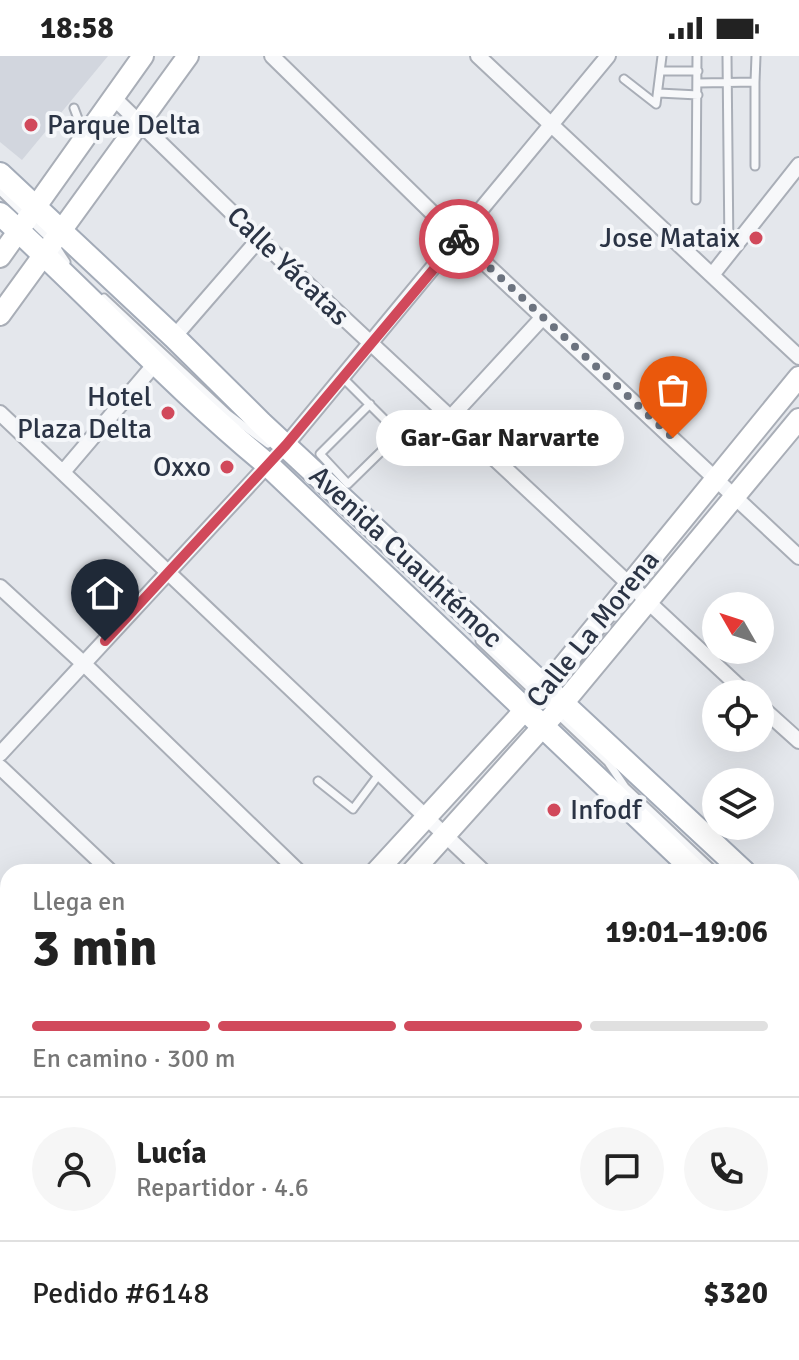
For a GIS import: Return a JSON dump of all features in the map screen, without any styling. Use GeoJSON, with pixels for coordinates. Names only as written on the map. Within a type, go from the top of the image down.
{"type":"FeatureCollection","features":[{"type":"Feature","properties":{"kind":"main road","name":"Avenida Cuauhtémoc"},"geometry":{"type":"LineString","coordinates":[[0,174],[27,218],[53,243],[174,337],[278,454],[554,715],[689,864]]}},
{"type":"Feature","properties":{"kind":"main road","name":"Avenida Cuauhtémoc"},"geometry":{"type":"LineString","coordinates":[[0,214],[27,218],[53,243],[154,365],[209,417],[278,454],[554,715],[734,864]]}},
{"type":"Feature","properties":{"kind":"street"},"geometry":{"type":"LineString","coordinates":[[0,257],[143,56]]}},
{"type":"Feature","properties":{"kind":"street"},"geometry":{"type":"LineString","coordinates":[[0,315],[188,56]]}},
{"type":"Feature","properties":{"kind":"street"},"geometry":{"type":"LineString","coordinates":[[272,56],[458,238],[799,557]]}},
{"type":"Feature","properties":{"kind":"street"},"geometry":{"type":"LineString","coordinates":[[478,56],[799,357]]}},
{"type":"Feature","properties":{"kind":"street"},"geometry":{"type":"LineString","coordinates":[[0,754],[278,454],[608,56]]}},
{"type":"Feature","properties":{"kind":"street","name":"Calle Yácatas"},"geometry":{"type":"LineString","coordinates":[[113,97],[259,239],[732,680]]}},
{"type":"Feature","properties":{"kind":"street"},"geometry":{"type":"LineString","coordinates":[[712,275],[799,165]]}},
{"type":"Feature","properties":{"kind":"street"},"geometry":{"type":"LineString","coordinates":[[174,337],[259,239]]}},
{"type":"Feature","properties":{"kind":"street"},"geometry":{"type":"LineString","coordinates":[[450,418],[543,317]]}},
{"type":"Feature","properties":{"kind":"street"},"geometry":{"type":"LineString","coordinates":[[63,472],[154,365]]}},
{"type":"Feature","properties":{"kind":"street","name":"Calle La Morena"},"geometry":{"type":"LineString","coordinates":[[384,864],[537,698],[799,377]]}},
{"type":"Feature","properties":{"kind":"street"},"geometry":{"type":"LineString","coordinates":[[0,413],[475,864]]}},
{"type":"Feature","properties":{"kind":"street","name":"Calle La Morena"},"geometry":{"type":"LineString","coordinates":[[419,864],[554,715],[799,419]]}},
{"type":"Feature","properties":{"kind":"street"},"geometry":{"type":"LineString","coordinates":[[0,587],[291,864]]}},
{"type":"Feature","properties":{"kind":"street"},"geometry":{"type":"LineString","coordinates":[[774,719],[799,741]]}},
{"type":"Feature","properties":{"kind":"street"},"geometry":{"type":"LineString","coordinates":[[0,767],[103,864]]}},
{"type":"Feature","properties":{"kind":"lane"},"geometry":{"type":"LineString","coordinates":[[624,79],[656,104],[662,56]]}},
{"type":"Feature","properties":{"kind":"lane"},"geometry":{"type":"LineString","coordinates":[[696,200],[697,56]]}},
{"type":"Feature","properties":{"kind":"lane"},"geometry":{"type":"LineString","coordinates":[[727,56],[729,254]]}},
{"type":"Feature","properties":{"kind":"lane"},"geometry":{"type":"LineString","coordinates":[[755,166],[756,56]]}},
{"type":"Feature","properties":{"kind":"lane"},"geometry":{"type":"LineString","coordinates":[[661,71],[698,71]]}},
{"type":"Feature","properties":{"kind":"lane"},"geometry":{"type":"LineString","coordinates":[[698,83],[755,82]]}},
{"type":"Feature","properties":{"kind":"lane"},"geometry":{"type":"LineString","coordinates":[[659,93],[698,95]]}},
{"type":"Feature","properties":{"kind":"lane"},"geometry":{"type":"LineString","coordinates":[[74,108],[85,136]]}},
{"type":"Feature","properties":{"kind":"lane","name":"Avenida Cuauhtémoc"},"geometry":{"type":"LineString","coordinates":[[0,191],[27,218]]}},
{"type":"Feature","properties":{"kind":"lane","name":"Avenida Cuauhtémoc"},"geometry":{"type":"LineString","coordinates":[[53,243],[75,270]]}},
{"type":"Feature","properties":{"kind":"lane","name":"Avenida Cuauhtémoc"},"geometry":{"type":"LineString","coordinates":[[53,243],[73,249],[237,405],[278,454]]}},
{"type":"Feature","properties":{"kind":"lane","name":"Avenida Cuauhtémoc"},"geometry":{"type":"LineString","coordinates":[[96,291],[228,414],[278,454],[373,540]]}},
{"type":"Feature","properties":{"kind":"lane"},"geometry":{"type":"LineString","coordinates":[[343,378],[370,404],[399,434],[348,484],[320,454],[370,404]]}},
{"type":"Feature","properties":{"kind":"lane","name":"Avenida Cuauhtémoc"},"geometry":{"type":"LineString","coordinates":[[477,639],[537,698]]}},
{"type":"Feature","properties":{"kind":"lane","name":"Avenida Cuauhtémoc"},"geometry":{"type":"LineString","coordinates":[[554,715],[608,762],[635,777],[727,864]]}},
{"type":"Feature","properties":{"kind":"lane","name":"Avenida Cuauhtémoc"},"geometry":{"type":"LineString","coordinates":[[608,762],[625,787],[707,864]]}},
{"type":"Feature","properties":{"kind":"lane"},"geometry":{"type":"LineString","coordinates":[[318,781],[353,809],[380,773]]}},
{"type":"Feature","properties":{"kind":"shaded area","name":"Parque Delta"},"geometry":{"type":"Polygon","coordinates":[[[0,56],[108,56],[22,160],[0,142],[0,56]]]}},
{"type":"Feature","properties":{"kind":"way so far"},"geometry":{"type":"LineString","coordinates":[[459,239],[673,438]]}},
{"type":"Feature","properties":{"kind":"place","name":"Parque Delta"},"geometry":{"type":"Point","coordinates":[31,125]}},
{"type":"Feature","properties":{"kind":"place","name":"Jose Mataix"},"geometry":{"type":"Point","coordinates":[756,238]}},
{"type":"Feature","properties":{"kind":"place","name":"Hotel Plaza Delta"},"geometry":{"type":"Point","coordinates":[168,413]}},
{"type":"Feature","properties":{"kind":"place","name":"Gar-Gar Narvarte"},"geometry":{"type":"Point","coordinates":[673,438]}},
{"type":"Feature","properties":{"kind":"place","name":"Oxxo"},"geometry":{"type":"Point","coordinates":[227,467]}},
{"type":"Feature","properties":{"kind":"place","name":"Infodf"},"geometry":{"type":"Point","coordinates":[554,810]}},
{"type":"Feature","properties":{"kind":"route"},"geometry":{"type":"LineString","coordinates":[[105,641],[286,445],[459,239]]}}]}
